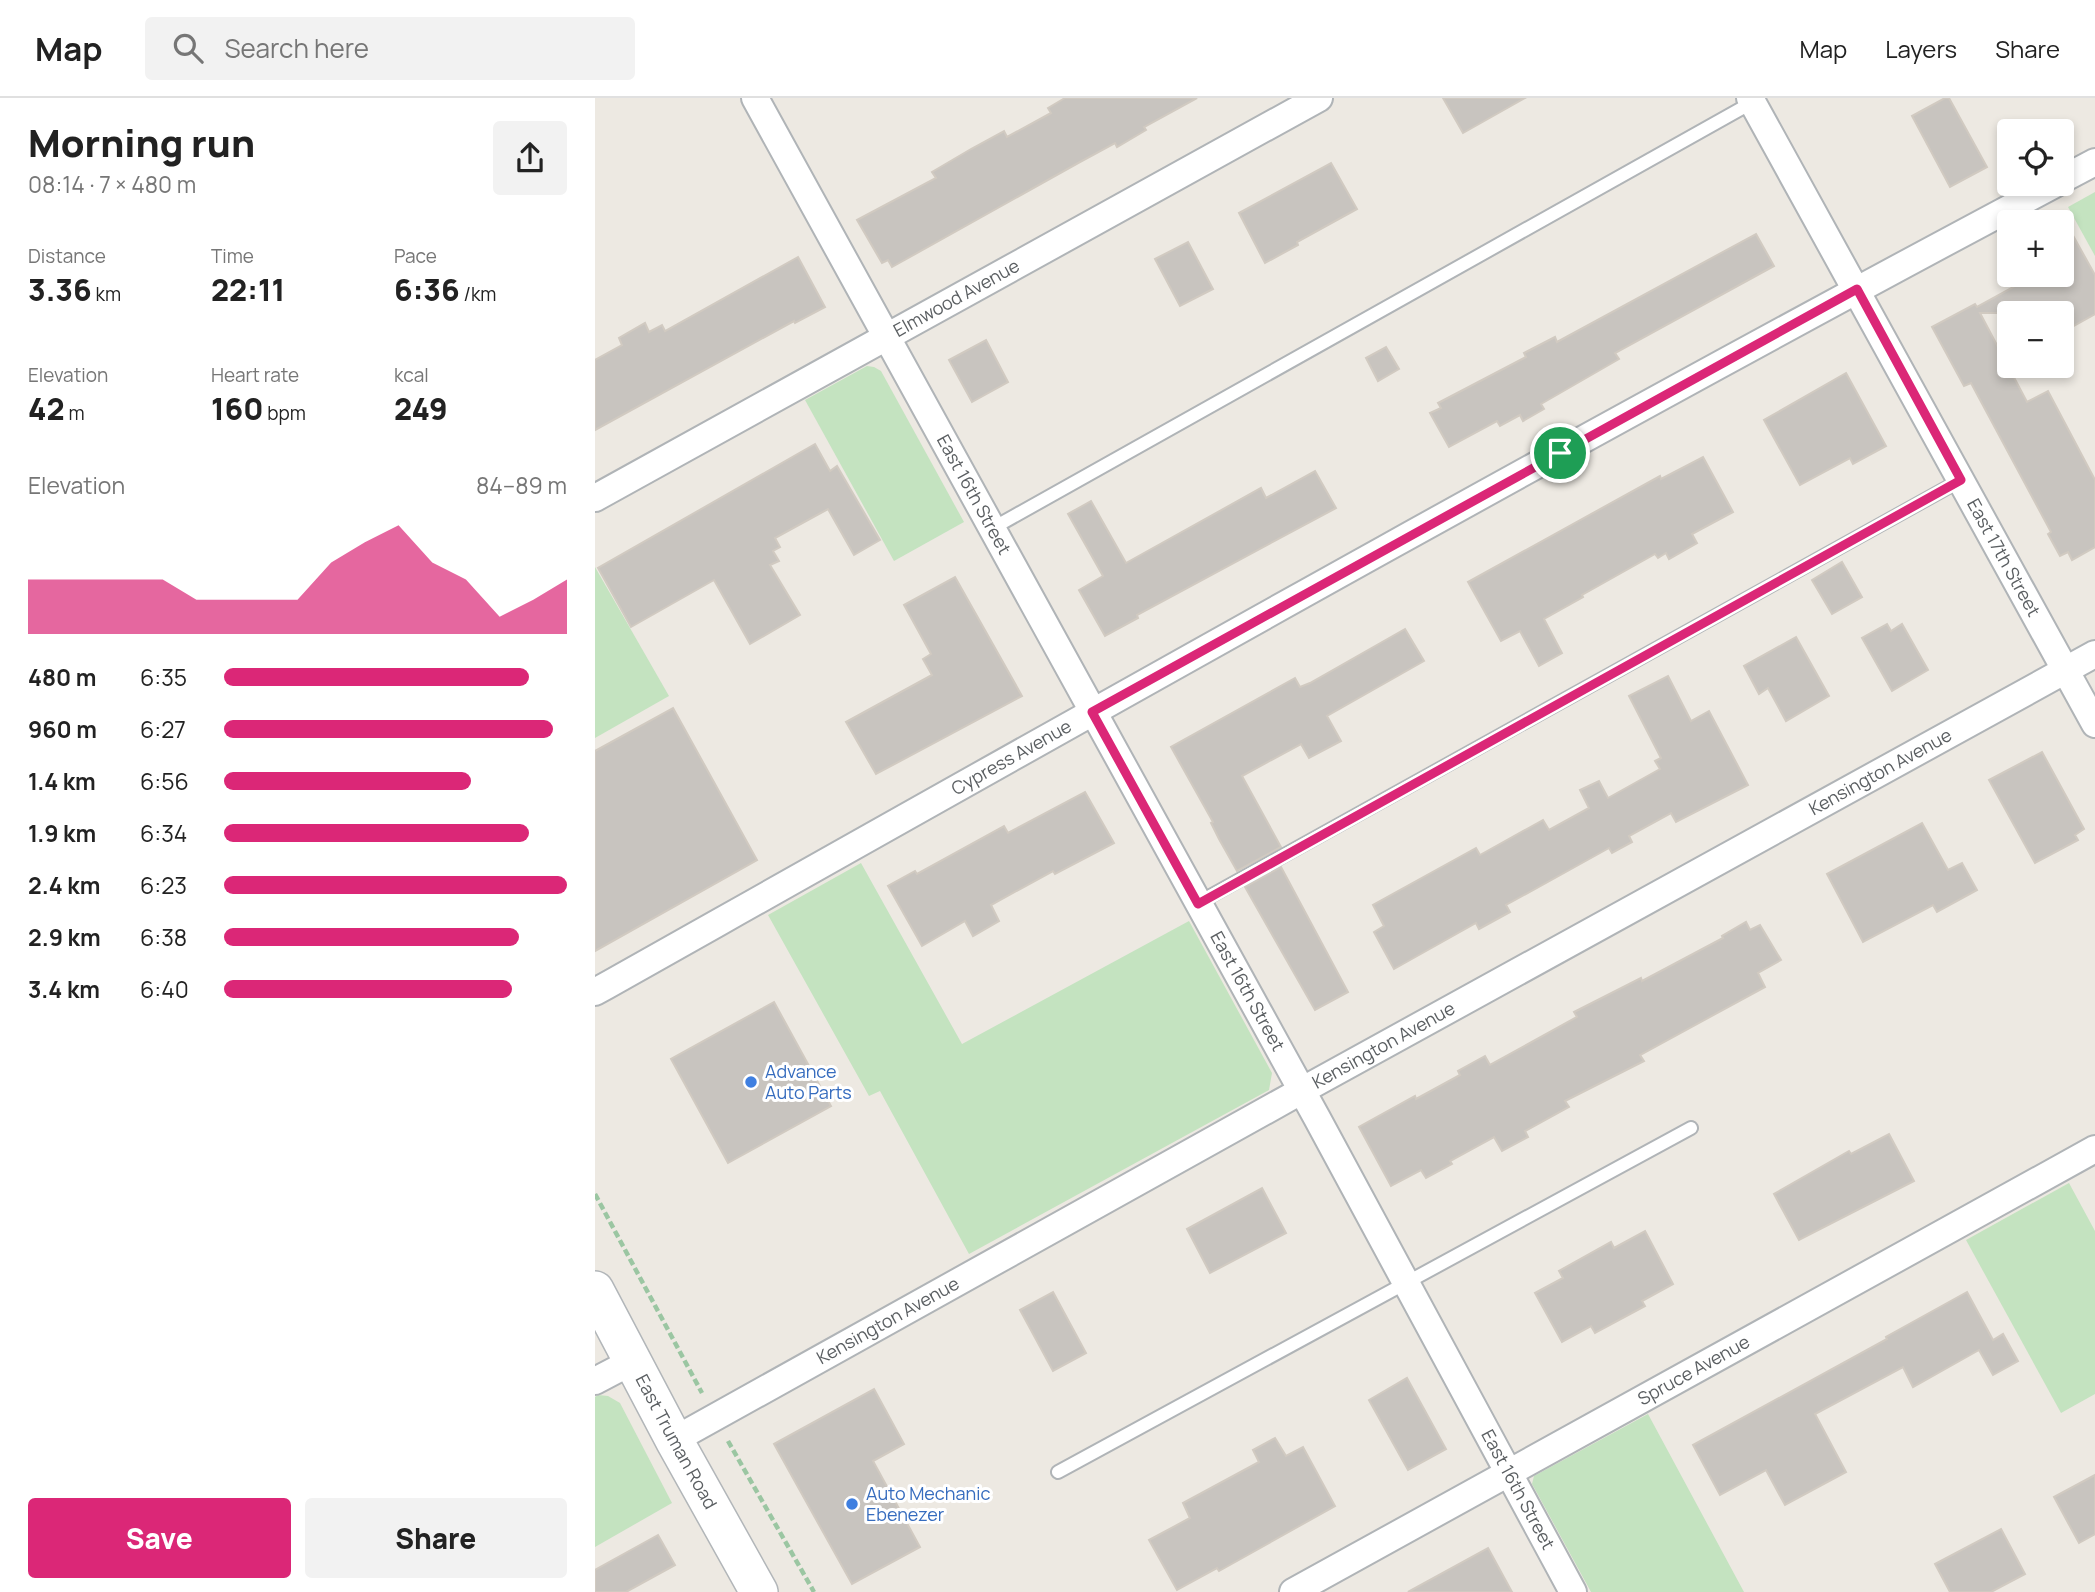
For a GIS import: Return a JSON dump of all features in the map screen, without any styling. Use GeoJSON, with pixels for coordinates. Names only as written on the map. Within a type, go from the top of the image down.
{"type":"FeatureCollection","features":[{"type":"Feature","properties":{"kind":"main road","name":"East Truman Road"},"geometry":{"type":"LineString","coordinates":[[595,1290],[674,1440],[759,1592]]}},
{"type":"Feature","properties":{"kind":"street","name":"East 16th Street"},"geometry":{"type":"LineString","coordinates":[[755,98],[993,528],[1573,1592]]}},
{"type":"Feature","properties":{"kind":"street","name":"Elmwood Avenue"},"geometry":{"type":"LineString","coordinates":[[595,498],[1319,98]]}},
{"type":"Feature","properties":{"kind":"street","name":"East 17th Street"},"geometry":{"type":"LineString","coordinates":[[1751,100],[2095,724]]}},
{"type":"Feature","properties":{"kind":"street"},"geometry":{"type":"LineString","coordinates":[[2074,173],[2095,162]]}},
{"type":"Feature","properties":{"kind":"street","name":"Cypress Avenue"},"geometry":{"type":"LineString","coordinates":[[595,992],[1092,712],[1857,289],[2032,196]]}},
{"type":"Feature","properties":{"kind":"street","name":"Kensington Avenue"},"geometry":{"type":"LineString","coordinates":[[674,1440],[2095,654]]}},
{"type":"Feature","properties":{"kind":"street","name":"Spruce Avenue"},"geometry":{"type":"LineString","coordinates":[[1293,1592],[2095,1149]]}},
{"type":"Feature","properties":{"kind":"street"},"geometry":{"type":"LineString","coordinates":[[595,1381],[633,1361]]}},
{"type":"Feature","properties":{"kind":"lane"},"geometry":{"type":"LineString","coordinates":[[993,528],[1751,100]]}},
{"type":"Feature","properties":{"kind":"lane"},"geometry":{"type":"LineString","coordinates":[[1198,904],[1961,480]]}},
{"type":"Feature","properties":{"kind":"lane"},"geometry":{"type":"LineString","coordinates":[[1058,1472],[1691,1128]]}},
{"type":"Feature","properties":{"kind":"green space"},"geometry":{"type":"Polygon","coordinates":[[[2095,192],[2095,256],[2074,218],[2074,210],[2068,207],[2095,192]]]}},
{"type":"Feature","properties":{"kind":"green space"},"geometry":{"type":"Polygon","coordinates":[[[867,366],[881,371],[964,522],[894,561],[805,400],[867,366]]]}},
{"type":"Feature","properties":{"kind":"green space"},"geometry":{"type":"Polygon","coordinates":[[[595,567],[669,696],[595,738],[595,567]]]}},
{"type":"Feature","properties":{"kind":"green space"},"geometry":{"type":"Polygon","coordinates":[[[861,863],[962,1044],[1189,921],[1272,1073],[1269,1090],[969,1254],[880,1091],[869,1096],[768,915],[861,863]]]}},
{"type":"Feature","properties":{"kind":"green space"},"geometry":{"type":"Polygon","coordinates":[[[2069,1183],[2095,1231],[2095,1394],[2061,1413],[1966,1240],[2069,1183]]]}},
{"type":"Feature","properties":{"kind":"green space"},"geometry":{"type":"Polygon","coordinates":[[[608,1396],[620,1403],[672,1503],[595,1547],[595,1397],[608,1396]]]}},
{"type":"Feature","properties":{"kind":"green space"},"geometry":{"type":"Polygon","coordinates":[[[1648,1414],[1744,1592],[1591,1592],[1532,1484],[1534,1476],[1648,1414]]]}},
{"type":"Feature","properties":{"kind":"building"},"geometry":{"type":"Polygon","coordinates":[[[1065,98],[1197,98],[1144,127],[1146,130],[1117,147],[1115,143],[892,267],[888,260],[882,263],[857,220],[936,178],[932,172],[971,149],[1004,131],[1007,137],[1051,113],[1048,108],[1065,98]]]}},
{"type":"Feature","properties":{"kind":"building"},"geometry":{"type":"Polygon","coordinates":[[[1443,98],[1525,98],[1463,133],[1443,98]]]}},
{"type":"Feature","properties":{"kind":"building"},"geometry":{"type":"Polygon","coordinates":[[[1949,98],[1987,167],[1950,187],[1912,116],[1949,98]]]}},
{"type":"Feature","properties":{"kind":"building"},"geometry":{"type":"Polygon","coordinates":[[[1331,163],[1357,209],[1265,263],[1239,213],[1331,163]]]}},
{"type":"Feature","properties":{"kind":"building"},"geometry":{"type":"Polygon","coordinates":[[[1756,234],[1774,266],[1615,353],[1619,359],[1541,404],[1544,409],[1523,421],[1520,415],[1500,426],[1497,421],[1449,447],[1430,413],[1441,408],[1438,403],[1526,357],[1524,353],[1555,337],[1557,342],[1756,234]]]}},
{"type":"Feature","properties":{"kind":"building"},"geometry":{"type":"Polygon","coordinates":[[[2074,237],[2095,275],[2095,314],[2074,326],[2074,301],[1997,301],[1997,313],[1980,313],[1997,345],[1997,378],[2014,378],[2027,402],[2048,391],[2095,480],[2095,547],[2072,560],[2068,552],[2060,556],[2048,534],[2051,532],[1971,383],[1964,386],[1932,327],[1975,304],[1977,307],[2013,287],[2074,287],[2074,237]]]}},
{"type":"Feature","properties":{"kind":"building"},"geometry":{"type":"Polygon","coordinates":[[[1188,242],[1213,289],[1180,306],[1155,259],[1188,242]]]}},
{"type":"Feature","properties":{"kind":"building"},"geometry":{"type":"Polygon","coordinates":[[[798,257],[825,307],[795,323],[794,321],[595,430],[595,360],[622,345],[619,338],[645,323],[649,332],[662,325],[665,331],[798,257]]]}},
{"type":"Feature","properties":{"kind":"building"},"geometry":{"type":"Polygon","coordinates":[[[986,340],[1008,382],[972,402],[949,360],[986,340]]]}},
{"type":"Feature","properties":{"kind":"building"},"geometry":{"type":"Polygon","coordinates":[[[1386,347],[1399,369],[1378,381],[1366,358],[1386,347]]]}},
{"type":"Feature","properties":{"kind":"building"},"geometry":{"type":"Polygon","coordinates":[[[1846,373],[1886,446],[1853,464],[1850,458],[1800,485],[1764,420],[1846,373]]]}},
{"type":"Feature","properties":{"kind":"building"},"geometry":{"type":"Polygon","coordinates":[[[815,444],[830,471],[837,466],[880,540],[854,555],[828,509],[775,538],[780,547],[773,551],[779,561],[770,565],[800,615],[750,644],[714,580],[631,627],[598,568],[815,444]]]}},
{"type":"Feature","properties":{"kind":"building"},"geometry":{"type":"Polygon","coordinates":[[[1703,457],[1733,512],[1692,534],[1697,543],[1669,559],[1666,553],[1658,558],[1655,554],[1544,619],[1562,653],[1539,666],[1520,631],[1501,641],[1468,582],[1660,476],[1661,479],[1703,457]]]}},
{"type":"Feature","properties":{"kind":"building"},"geometry":{"type":"Polygon","coordinates":[[[1315,471],[1336,508],[1137,615],[1138,618],[1105,636],[1079,590],[1103,576],[1068,514],[1091,501],[1126,563],[1261,488],[1266,498],[1315,471]]]}},
{"type":"Feature","properties":{"kind":"building"},"geometry":{"type":"Polygon","coordinates":[[[1842,562],[1862,597],[1832,614],[1812,580],[1842,562]]]}},
{"type":"Feature","properties":{"kind":"building"},"geometry":{"type":"Polygon","coordinates":[[[955,577],[1022,696],[876,774],[846,722],[932,675],[923,659],[931,654],[904,605],[955,577]]]}},
{"type":"Feature","properties":{"kind":"building"},"geometry":{"type":"Polygon","coordinates":[[[1887,624],[1891,631],[1902,624],[1928,670],[1892,691],[1862,638],[1887,624]]]}},
{"type":"Feature","properties":{"kind":"building"},"geometry":{"type":"Polygon","coordinates":[[[1405,629],[1424,661],[1327,716],[1341,741],[1309,758],[1301,744],[1242,776],[1281,847],[1237,871],[1171,747],[1295,678],[1300,687],[1310,683],[1405,629]]]}},
{"type":"Feature","properties":{"kind":"building"},"geometry":{"type":"Polygon","coordinates":[[[1796,637],[1829,696],[1786,721],[1768,688],[1759,694],[1744,666],[1796,637]]]}},
{"type":"Feature","properties":{"kind":"building"},"geometry":{"type":"Polygon","coordinates":[[[1668,676],[1691,721],[1709,711],[1748,785],[1676,822],[1671,813],[1629,836],[1632,842],[1612,853],[1609,848],[1506,905],[1510,912],[1479,929],[1476,923],[1394,969],[1374,932],[1384,926],[1373,905],[1476,848],[1480,855],[1543,820],[1549,830],[1589,808],[1580,790],[1599,781],[1608,798],[1660,769],[1655,761],[1661,758],[1629,696],[1668,676]]]}},
{"type":"Feature","properties":{"kind":"building"},"geometry":{"type":"Polygon","coordinates":[[[673,708],[757,860],[595,951],[595,751],[673,708]]]}},
{"type":"Feature","properties":{"kind":"building"},"geometry":{"type":"Polygon","coordinates":[[[2042,752],[2084,829],[2075,835],[2078,840],[2035,863],[1989,780],[2042,752]]]}},
{"type":"Feature","properties":{"kind":"building"},"geometry":{"type":"Polygon","coordinates":[[[1085,792],[1114,843],[1055,874],[1053,871],[991,905],[999,921],[973,936],[965,921],[922,946],[888,886],[915,871],[917,874],[1004,826],[1008,833],[1085,792]]]}},
{"type":"Feature","properties":{"kind":"building"},"geometry":{"type":"Polygon","coordinates":[[[1922,823],[1948,870],[1962,863],[1977,890],[1937,912],[1933,905],[1863,942],[1827,874],[1922,823]]]}},
{"type":"Feature","properties":{"kind":"building"},"geometry":{"type":"Polygon","coordinates":[[[1281,867],[1348,992],[1315,1010],[1245,887],[1281,867]]]}},
{"type":"Feature","properties":{"kind":"building"},"geometry":{"type":"Polygon","coordinates":[[[1746,922],[1750,930],[1760,925],[1781,960],[1758,973],[1765,987],[1640,1055],[1644,1061],[1565,1101],[1569,1107],[1525,1131],[1528,1137],[1502,1151],[1494,1137],[1450,1161],[1452,1164],[1426,1178],[1421,1170],[1391,1186],[1359,1127],[1460,1075],[1458,1071],[1485,1056],[1490,1065],[1577,1017],[1574,1012],[1641,978],[1642,981],[1723,938],[1722,936],[1746,922]]]}},
{"type":"Feature","properties":{"kind":"building","name":"Advance Auto Parts"},"geometry":{"type":"Polygon","coordinates":[[[774,1002],[831,1106],[728,1163],[671,1059],[774,1002]]]}},
{"type":"Feature","properties":{"kind":"building"},"geometry":{"type":"Polygon","coordinates":[[[1889,1134],[1914,1181],[1799,1240],[1774,1194],[1849,1151],[1851,1154],[1889,1134]]]}},
{"type":"Feature","properties":{"kind":"building"},"geometry":{"type":"Polygon","coordinates":[[[1262,1188],[1286,1233],[1210,1273],[1187,1229],[1262,1188]]]}},
{"type":"Feature","properties":{"kind":"building"},"geometry":{"type":"Polygon","coordinates":[[[1645,1231],[1673,1284],[1642,1301],[1645,1306],[1595,1333],[1591,1326],[1562,1342],[1535,1293],[1563,1278],[1559,1271],[1611,1242],[1614,1248],[1645,1231]]]}},
{"type":"Feature","properties":{"kind":"building"},"geometry":{"type":"Polygon","coordinates":[[[1053,1292],[1086,1353],[1053,1371],[1020,1310],[1053,1292]]]}},
{"type":"Feature","properties":{"kind":"building"},"geometry":{"type":"Polygon","coordinates":[[[1967,1292],[1993,1340],[2003,1334],[2018,1361],[1993,1375],[1979,1350],[1913,1387],[1903,1367],[1815,1414],[1846,1472],[1785,1505],[1766,1470],[1720,1495],[1693,1445],[1967,1292]]]}},
{"type":"Feature","properties":{"kind":"building"},"geometry":{"type":"Polygon","coordinates":[[[1407,1378],[1446,1449],[1408,1470],[1369,1400],[1407,1378]]]}},
{"type":"Feature","properties":{"kind":"building","name":"Auto Mechanic Ebenezer"},"geometry":{"type":"Polygon","coordinates":[[[874,1389],[904,1444],[873,1461],[920,1547],[852,1584],[774,1444],[874,1389]]]}},
{"type":"Feature","properties":{"kind":"building"},"geometry":{"type":"Polygon","coordinates":[[[1275,1438],[1286,1456],[1303,1447],[1335,1506],[1219,1571],[1217,1568],[1177,1590],[1149,1540],[1190,1518],[1183,1503],[1259,1462],[1253,1450],[1275,1438]]]}},
{"type":"Feature","properties":{"kind":"building"},"geometry":{"type":"Polygon","coordinates":[[[2095,1475],[2095,1534],[2079,1543],[2054,1497],[2095,1475]]]}},
{"type":"Feature","properties":{"kind":"building"},"geometry":{"type":"Polygon","coordinates":[[[2001,1529],[2025,1574],[1991,1592],[1950,1592],[1935,1564],[2001,1529]]]}},
{"type":"Feature","properties":{"kind":"building"},"geometry":{"type":"Polygon","coordinates":[[[658,1535],[675,1565],[626,1592],[595,1592],[595,1570],[658,1535]]]}},
{"type":"Feature","properties":{"kind":"building"},"geometry":{"type":"Polygon","coordinates":[[[1488,1548],[1512,1592],[1408,1592],[1488,1548]]]}},
{"type":"Feature","properties":{"kind":"place","name":"Advance Auto Parts"},"geometry":{"type":"Point","coordinates":[751,1082]}},
{"type":"Feature","properties":{"kind":"place","name":"Auto Mechanic Ebenezer"},"geometry":{"type":"Point","coordinates":[852,1504]}},
{"type":"Feature","properties":{"kind":"route"},"geometry":{"type":"LineString","coordinates":[[1857,289],[1961,480],[1198,904],[1092,712],[1560,453],[1857,289]]}}]}
